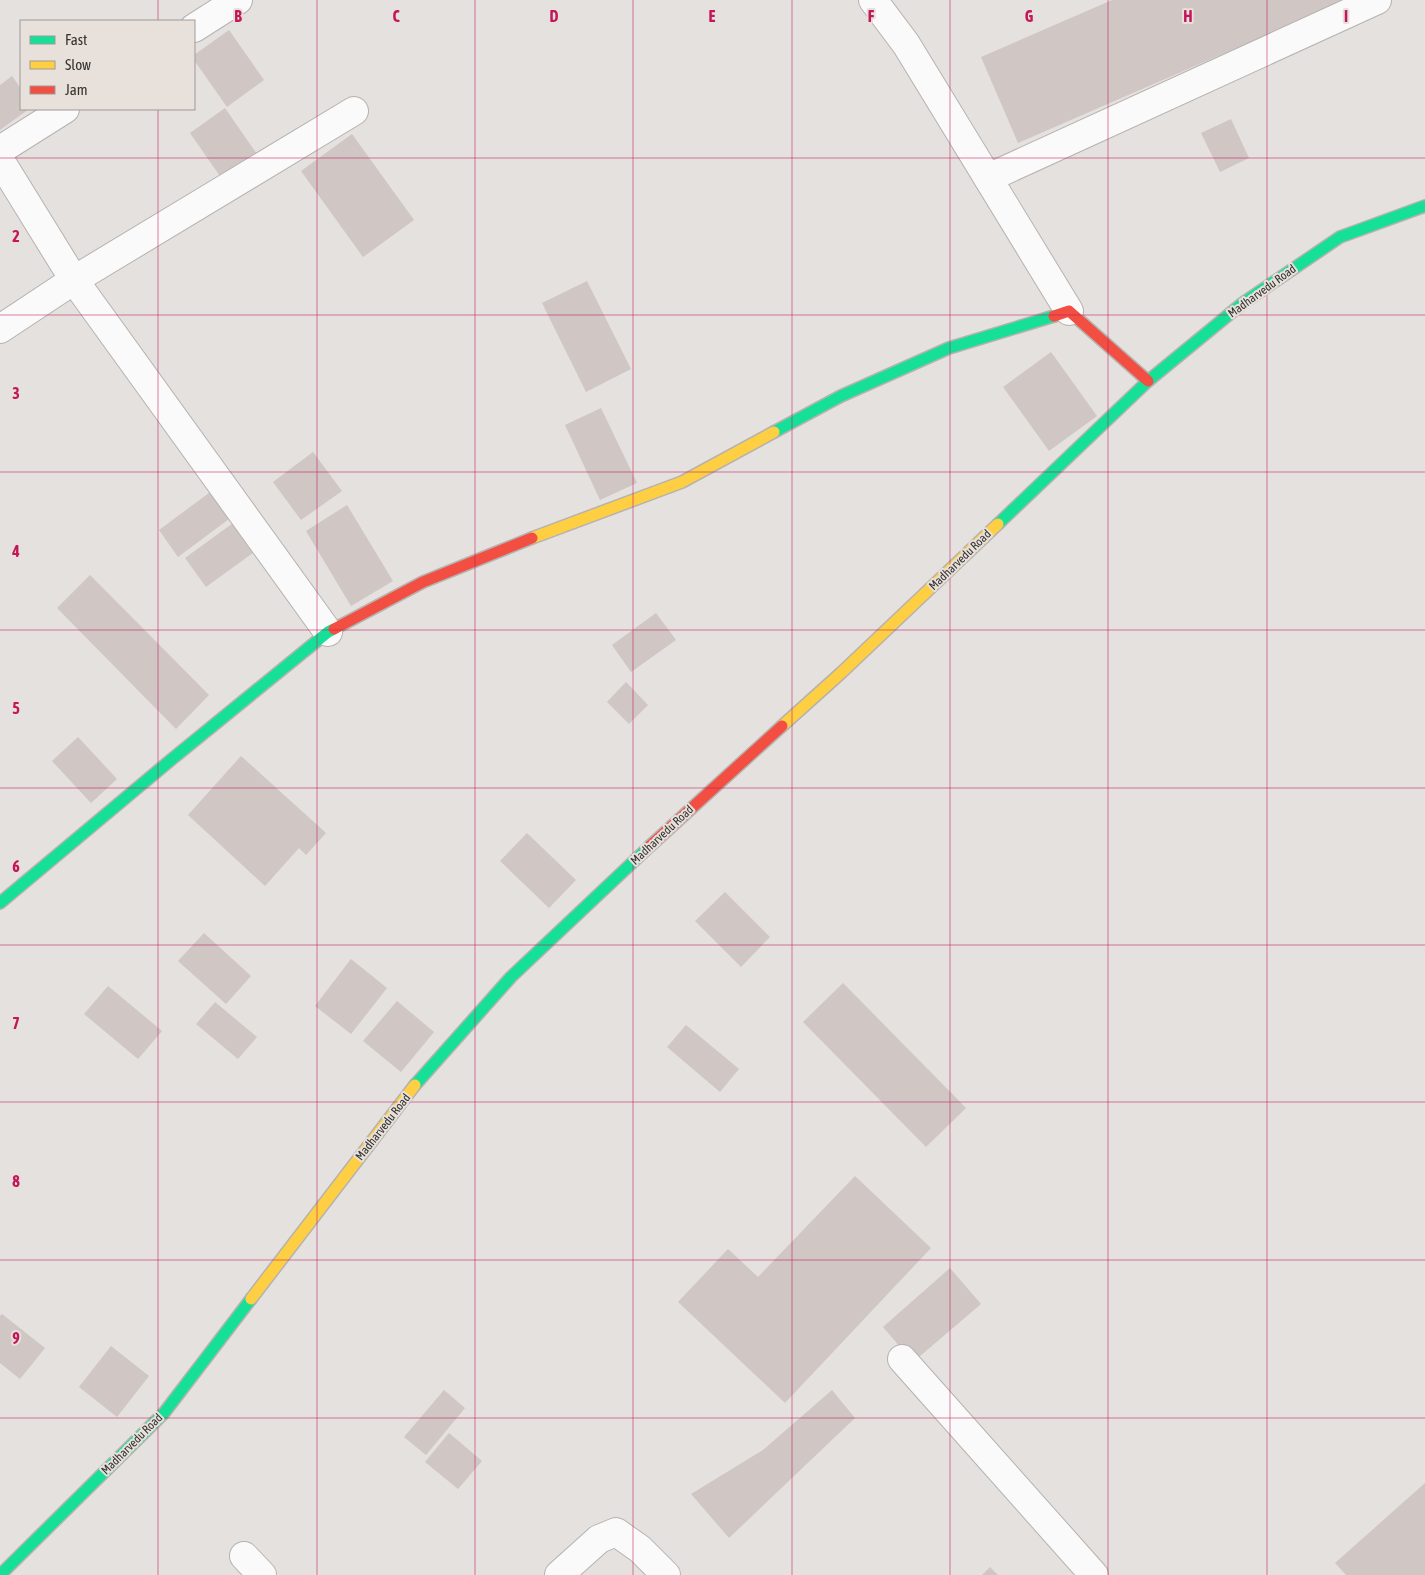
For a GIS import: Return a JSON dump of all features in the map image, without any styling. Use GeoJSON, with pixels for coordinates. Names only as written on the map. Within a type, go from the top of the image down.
{"type":"FeatureCollection","features":[{"type":"Feature","properties":{"kind":"street"},"geometry":{"type":"LineString","coordinates":[[195,27],[238,0]]}},
{"type":"Feature","properties":{"kind":"street"},"geometry":{"type":"LineString","coordinates":[[873,0],[906,44],[1069,310],[1148,381]]}},
{"type":"Feature","properties":{"kind":"street"},"geometry":{"type":"LineString","coordinates":[[988,178],[1377,0]]}},
{"type":"Feature","properties":{"kind":"street"},"geometry":{"type":"LineString","coordinates":[[0,150],[63,110]]}},
{"type":"Feature","properties":{"kind":"street"},"geometry":{"type":"LineString","coordinates":[[0,330],[74,280],[354,111]]}},
{"type":"Feature","properties":{"kind":"street"},"geometry":{"type":"LineString","coordinates":[[0,160],[74,280],[328,632]]}},
{"type":"Feature","properties":{"kind":"street","name":"Madharvedu Road"},"geometry":{"type":"LineString","coordinates":[[0,1575],[164,1412],[423,1074],[511,977],[668,829],[841,673],[1148,381],[1243,303],[1340,237],[1425,206]]}},
{"type":"Feature","properties":{"kind":"street"},"geometry":{"type":"LineString","coordinates":[[0,903],[328,632],[423,582],[547,532],[682,482],[841,396],[949,348],[1069,310]]}},
{"type":"Feature","properties":{"kind":"street"},"geometry":{"type":"LineString","coordinates":[[902,1359],[1094,1575]]}},
{"type":"Feature","properties":{"kind":"street"},"geometry":{"type":"LineString","coordinates":[[559,1575],[599,1539],[616,1532],[640,1549],[666,1575]]}},
{"type":"Feature","properties":{"kind":"building"},"geometry":{"type":"Polygon","coordinates":[[[1112,0],[1347,0],[1018,143],[981,57],[1112,0]]]}},
{"type":"Feature","properties":{"kind":"building"},"geometry":{"type":"Polygon","coordinates":[[[229,30],[264,80],[227,107],[195,61],[195,54],[229,30]]]}},
{"type":"Feature","properties":{"kind":"building"},"geometry":{"type":"Polygon","coordinates":[[[12,76],[20,88],[20,110],[28,110],[0,130],[0,85],[12,76]]]}},
{"type":"Feature","properties":{"kind":"building"},"geometry":{"type":"Polygon","coordinates":[[[225,108],[259,157],[224,182],[190,133],[225,108]]]}},
{"type":"Feature","properties":{"kind":"building"},"geometry":{"type":"Polygon","coordinates":[[[1231,119],[1249,158],[1220,172],[1201,133],[1231,119]]]}},
{"type":"Feature","properties":{"kind":"building"},"geometry":{"type":"Polygon","coordinates":[[[352,134],[414,220],[363,257],[301,171],[352,134]]]}},
{"type":"Feature","properties":{"kind":"building"},"geometry":{"type":"Polygon","coordinates":[[[587,281],[631,369],[586,392],[542,303],[587,281]]]}},
{"type":"Feature","properties":{"kind":"building"},"geometry":{"type":"Polygon","coordinates":[[[1051,352],[1097,416],[1049,451],[1003,387],[1051,352]]]}},
{"type":"Feature","properties":{"kind":"building"},"geometry":{"type":"Polygon","coordinates":[[[601,408],[637,483],[600,500],[565,425],[601,408]]]}},
{"type":"Feature","properties":{"kind":"building"},"geometry":{"type":"Polygon","coordinates":[[[313,452],[342,491],[301,520],[273,482],[313,452]]]}},
{"type":"Feature","properties":{"kind":"building"},"geometry":{"type":"Polygon","coordinates":[[[213,490],[233,516],[178,557],[159,530],[213,490]]]}},
{"type":"Feature","properties":{"kind":"building"},"geometry":{"type":"Polygon","coordinates":[[[347,505],[393,581],[351,606],[306,531],[347,505]]]}},
{"type":"Feature","properties":{"kind":"building"},"geometry":{"type":"Polygon","coordinates":[[[240,518],[261,547],[206,587],[185,558],[240,518]]]}},
{"type":"Feature","properties":{"kind":"building"},"geometry":{"type":"Polygon","coordinates":[[[90,575],[209,695],[176,729],[57,608],[90,575]]]}},
{"type":"Feature","properties":{"kind":"building"},"geometry":{"type":"Polygon","coordinates":[[[656,613],[676,640],[631,672],[612,645],[656,613]]]}},
{"type":"Feature","properties":{"kind":"building"},"geometry":{"type":"Polygon","coordinates":[[[626,682],[648,705],[629,724],[607,702],[626,682]]]}},
{"type":"Feature","properties":{"kind":"building"},"geometry":{"type":"Polygon","coordinates":[[[78,737],[117,779],[91,803],[52,761],[78,737]]]}},
{"type":"Feature","properties":{"kind":"building"},"geometry":{"type":"Polygon","coordinates":[[[241,756],[326,833],[306,855],[299,848],[265,886],[188,815],[241,756]]]}},
{"type":"Feature","properties":{"kind":"building"},"geometry":{"type":"Polygon","coordinates":[[[527,833],[576,880],[549,908],[500,861],[527,833]]]}},
{"type":"Feature","properties":{"kind":"building"},"geometry":{"type":"Polygon","coordinates":[[[725,892],[770,937],[741,967],[695,921],[725,892]]]}},
{"type":"Feature","properties":{"kind":"building"},"geometry":{"type":"Polygon","coordinates":[[[204,933],[251,976],[226,1004],[178,961],[204,933]]]}},
{"type":"Feature","properties":{"kind":"building"},"geometry":{"type":"Polygon","coordinates":[[[351,959],[387,988],[351,1034],[315,1006],[351,959]]]}},
{"type":"Feature","properties":{"kind":"building"},"geometry":{"type":"Polygon","coordinates":[[[843,983],[966,1108],[926,1147],[803,1022],[843,983]]]}},
{"type":"Feature","properties":{"kind":"building"},"geometry":{"type":"Polygon","coordinates":[[[108,986],[162,1031],[138,1059],[84,1014],[108,986]]]}},
{"type":"Feature","properties":{"kind":"building"},"geometry":{"type":"Polygon","coordinates":[[[397,1001],[434,1032],[401,1072],[363,1041],[397,1001]]]}},
{"type":"Feature","properties":{"kind":"building"},"geometry":{"type":"Polygon","coordinates":[[[215,1002],[257,1037],[238,1059],[196,1024],[215,1002]]]}},
{"type":"Feature","properties":{"kind":"building"},"geometry":{"type":"Polygon","coordinates":[[[686,1025],[739,1069],[720,1092],[667,1047],[686,1025]]]}},
{"type":"Feature","properties":{"kind":"building"},"geometry":{"type":"Polygon","coordinates":[[[855,1176],[931,1248],[785,1403],[678,1302],[728,1249],[758,1277],[855,1176]]]}},
{"type":"Feature","properties":{"kind":"building"},"geometry":{"type":"Polygon","coordinates":[[[950,1268],[981,1304],[913,1362],[883,1327],[950,1268]]]}},
{"type":"Feature","properties":{"kind":"building"},"geometry":{"type":"Polygon","coordinates":[[[2,1314],[45,1348],[20,1379],[0,1363],[0,1316],[2,1314]]]}},
{"type":"Feature","properties":{"kind":"building"},"geometry":{"type":"Polygon","coordinates":[[[111,1346],[149,1376],[117,1417],[79,1387],[111,1346]]]}},
{"type":"Feature","properties":{"kind":"building"},"geometry":{"type":"Polygon","coordinates":[[[444,1390],[465,1408],[426,1455],[404,1437],[444,1390]]]}},
{"type":"Feature","properties":{"kind":"building"},"geometry":{"type":"Polygon","coordinates":[[[832,1390],[855,1418],[729,1538],[691,1494],[763,1450],[832,1390]]]}},
{"type":"Feature","properties":{"kind":"building"},"geometry":{"type":"Polygon","coordinates":[[[449,1433],[482,1461],[458,1489],[425,1462],[449,1433]]]}},
{"type":"Feature","properties":{"kind":"building"},"geometry":{"type":"Polygon","coordinates":[[[1425,1483],[1425,1575],[1346,1575],[1335,1563],[1425,1483]]]}},
{"type":"Feature","properties":{"kind":"building"},"geometry":{"type":"Polygon","coordinates":[[[990,1567],[998,1575],[982,1575],[990,1567]]]}},
{"type":"Feature","properties":{"kind":"traffic: fast"},"geometry":{"type":"LineString","coordinates":[[998,524],[1148,381],[1243,303],[1340,237],[1425,206]]}},
{"type":"Feature","properties":{"kind":"traffic: fast"},"geometry":{"type":"LineString","coordinates":[[774,432],[841,396],[949,348],[1054,316]]}},
{"type":"Feature","properties":{"kind":"traffic: fast"},"geometry":{"type":"LineString","coordinates":[[0,903],[172,759],[334,629]]}},
{"type":"Feature","properties":{"kind":"traffic: fast"},"geometry":{"type":"LineString","coordinates":[[415,1085],[511,977],[650,846]]}},
{"type":"Feature","properties":{"kind":"traffic: fast"},"geometry":{"type":"LineString","coordinates":[[0,1575],[164,1413],[251,1299]]}},
{"type":"Feature","properties":{"kind":"traffic: slow"},"geometry":{"type":"LineString","coordinates":[[532,538],[682,482],[774,432]]}},
{"type":"Feature","properties":{"kind":"traffic: slow"},"geometry":{"type":"LineString","coordinates":[[782,726],[841,673],[998,524]]}},
{"type":"Feature","properties":{"kind":"traffic: slow"},"geometry":{"type":"LineString","coordinates":[[251,1299],[415,1085]]}},
{"type":"Feature","properties":{"kind":"traffic: jam"},"geometry":{"type":"LineString","coordinates":[[1054,316],[1069,311],[1148,381]]}},
{"type":"Feature","properties":{"kind":"traffic: jam"},"geometry":{"type":"LineString","coordinates":[[334,629],[423,582],[532,538]]}},
{"type":"Feature","properties":{"kind":"traffic: jam"},"geometry":{"type":"LineString","coordinates":[[650,846],[782,726]]}}]}
